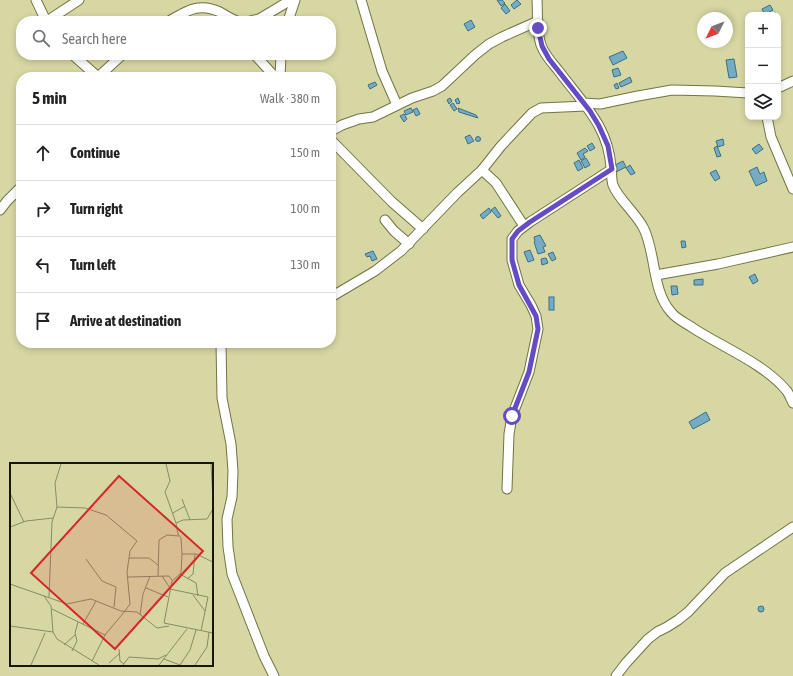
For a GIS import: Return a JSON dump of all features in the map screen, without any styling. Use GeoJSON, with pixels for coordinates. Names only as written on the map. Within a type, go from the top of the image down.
{"type":"FeatureCollection","features":[{"type":"Feature","properties":{"kind":"street"},"geometry":{"type":"LineString","coordinates":[[36,0],[44,16]]}},
{"type":"Feature","properties":{"kind":"street"},"geometry":{"type":"LineString","coordinates":[[54,16],[79,0]]}},
{"type":"Feature","properties":{"kind":"street"},"geometry":{"type":"LineString","coordinates":[[262,16],[291,0]]}},
{"type":"Feature","properties":{"kind":"street"},"geometry":{"type":"LineString","coordinates":[[290,16],[295,0]]}},
{"type":"Feature","properties":{"kind":"street"},"geometry":{"type":"LineString","coordinates":[[361,0],[382,71],[397,105]]}},
{"type":"Feature","properties":{"kind":"street"},"geometry":{"type":"LineString","coordinates":[[537,0],[538,28],[542,46],[549,59],[585,105],[599,126],[608,146],[613,184],[616,192],[634,213],[649,241],[660,294],[665,305],[672,314],[702,334],[749,361],[772,377],[787,391],[793,403]]}},
{"type":"Feature","properties":{"kind":"street"},"geometry":{"type":"LineString","coordinates":[[178,16],[198,4],[228,16]]}},
{"type":"Feature","properties":{"kind":"street"},"geometry":{"type":"LineString","coordinates":[[336,128],[359,119],[373,117],[412,98],[433,91],[442,86],[489,44],[538,21]]}},
{"type":"Feature","properties":{"kind":"street"},"geometry":{"type":"LineString","coordinates":[[79,60],[92,72]]}},
{"type":"Feature","properties":{"kind":"street"},"geometry":{"type":"LineString","coordinates":[[103,72],[117,60]]}},
{"type":"Feature","properties":{"kind":"street"},"geometry":{"type":"LineString","coordinates":[[260,60],[270,72]]}},
{"type":"Feature","properties":{"kind":"street"},"geometry":{"type":"LineString","coordinates":[[280,72],[281,60]]}},
{"type":"Feature","properties":{"kind":"street"},"geometry":{"type":"LineString","coordinates":[[781,87],[793,81]]}},
{"type":"Feature","properties":{"kind":"street"},"geometry":{"type":"LineString","coordinates":[[336,294],[375,271],[409,244],[482,170],[501,146],[532,113],[541,108],[600,104],[672,90],[745,93]]}},
{"type":"Feature","properties":{"kind":"street"},"geometry":{"type":"LineString","coordinates":[[768,120],[771,137],[793,189]]}},
{"type":"Feature","properties":{"kind":"street"},"geometry":{"type":"LineString","coordinates":[[336,145],[392,202],[423,229]]}},
{"type":"Feature","properties":{"kind":"street"},"geometry":{"type":"LineString","coordinates":[[507,489],[509,434],[512,416],[529,372],[538,329],[536,316],[519,285],[512,260],[512,239],[524,226],[612,169]]}},
{"type":"Feature","properties":{"kind":"street"},"geometry":{"type":"LineString","coordinates":[[482,170],[496,183],[524,226]]}},
{"type":"Feature","properties":{"kind":"street"},"geometry":{"type":"LineString","coordinates":[[0,210],[16,192]]}},
{"type":"Feature","properties":{"kind":"street"},"geometry":{"type":"LineString","coordinates":[[385,220],[394,231],[409,244]]}},
{"type":"Feature","properties":{"kind":"street"},"geometry":{"type":"LineString","coordinates":[[656,275],[718,264],[793,247]]}},
{"type":"Feature","properties":{"kind":"street"},"geometry":{"type":"LineString","coordinates":[[221,348],[222,398],[231,444],[233,471],[232,497],[227,519],[228,547],[232,574],[264,656],[274,676]]}},
{"type":"Feature","properties":{"kind":"street"},"geometry":{"type":"LineString","coordinates":[[616,676],[648,638],[672,624],[688,612],[726,573],[793,527]]}},
{"type":"Feature","properties":{"kind":"building"},"geometry":{"type":"Polygon","coordinates":[[[497,0],[502,0],[505,3],[501,6],[497,0]]]}},
{"type":"Feature","properties":{"kind":"building"},"geometry":{"type":"Polygon","coordinates":[[[517,0],[521,4],[514,9],[511,5],[517,0]]]}},
{"type":"Feature","properties":{"kind":"building"},"geometry":{"type":"Polygon","coordinates":[[[505,4],[510,11],[506,14],[501,8],[505,4]]]}},
{"type":"Feature","properties":{"kind":"building"},"geometry":{"type":"Polygon","coordinates":[[[770,5],[773,10],[764,12],[762,9],[770,5]]]}},
{"type":"Feature","properties":{"kind":"building"},"geometry":{"type":"Polygon","coordinates":[[[471,20],[475,27],[468,31],[464,24],[471,20]]]}},
{"type":"Feature","properties":{"kind":"building"},"geometry":{"type":"Polygon","coordinates":[[[623,51],[627,58],[613,65],[609,57],[623,51]]]}},
{"type":"Feature","properties":{"kind":"building"},"geometry":{"type":"Polygon","coordinates":[[[734,59],[737,77],[729,78],[726,60],[734,59]]]}},
{"type":"Feature","properties":{"kind":"building"},"geometry":{"type":"Polygon","coordinates":[[[618,68],[621,75],[614,77],[612,70],[618,68]]]}},
{"type":"Feature","properties":{"kind":"building"},"geometry":{"type":"Polygon","coordinates":[[[630,77],[632,82],[621,87],[619,83],[630,77]]]}},
{"type":"Feature","properties":{"kind":"building"},"geometry":{"type":"Polygon","coordinates":[[[375,82],[377,85],[370,89],[368,85],[375,82]]]}},
{"type":"Feature","properties":{"kind":"building"},"geometry":{"type":"Polygon","coordinates":[[[617,83],[619,88],[616,89],[614,85],[617,83]]]}},
{"type":"Feature","properties":{"kind":"building"},"geometry":{"type":"Polygon","coordinates":[[[450,98],[452,101],[449,104],[447,100],[450,98]]]}},
{"type":"Feature","properties":{"kind":"building"},"geometry":{"type":"Polygon","coordinates":[[[458,98],[460,103],[457,104],[455,100],[458,98]]]}},
{"type":"Feature","properties":{"kind":"building"},"geometry":{"type":"Polygon","coordinates":[[[453,103],[457,109],[454,111],[450,105],[453,103]]]}},
{"type":"Feature","properties":{"kind":"building"},"geometry":{"type":"Polygon","coordinates":[[[411,108],[413,112],[406,115],[404,111],[411,108]]]}},
{"type":"Feature","properties":{"kind":"building"},"geometry":{"type":"Polygon","coordinates":[[[417,108],[420,114],[416,116],[413,110],[417,108]]]}},
{"type":"Feature","properties":{"kind":"building"},"geometry":{"type":"Polygon","coordinates":[[[458,108],[476,115],[478,118],[459,112],[458,108]]]}},
{"type":"Feature","properties":{"kind":"building"},"geometry":{"type":"Polygon","coordinates":[[[404,114],[407,119],[404,122],[400,116],[404,114]]]}},
{"type":"Feature","properties":{"kind":"building"},"geometry":{"type":"Polygon","coordinates":[[[470,135],[474,141],[468,144],[465,137],[470,135]]]}},
{"type":"Feature","properties":{"kind":"building"},"geometry":{"type":"Polygon","coordinates":[[[476,137],[480,137],[480,141],[476,141],[476,137]]]}},
{"type":"Feature","properties":{"kind":"building"},"geometry":{"type":"Polygon","coordinates":[[[723,139],[724,145],[718,147],[716,141],[723,139]]]}},
{"type":"Feature","properties":{"kind":"building"},"geometry":{"type":"Polygon","coordinates":[[[592,143],[595,148],[590,151],[587,146],[592,143]]]}},
{"type":"Feature","properties":{"kind":"building"},"geometry":{"type":"Polygon","coordinates":[[[759,144],[763,149],[756,154],[752,149],[759,144]]]}},
{"type":"Feature","properties":{"kind":"building"},"geometry":{"type":"Polygon","coordinates":[[[717,146],[721,156],[717,157],[714,148],[717,146]]]}},
{"type":"Feature","properties":{"kind":"building"},"geometry":{"type":"Polygon","coordinates":[[[585,148],[588,151],[583,154],[585,157],[581,160],[577,153],[585,148]]]}},
{"type":"Feature","properties":{"kind":"building"},"geometry":{"type":"Polygon","coordinates":[[[586,158],[590,165],[585,168],[581,161],[586,158]]]}},
{"type":"Feature","properties":{"kind":"building"},"geometry":{"type":"Polygon","coordinates":[[[579,160],[583,168],[578,171],[574,163],[579,160]]]}},
{"type":"Feature","properties":{"kind":"building"},"geometry":{"type":"Polygon","coordinates":[[[623,161],[626,167],[616,172],[613,166],[623,161]]]}},
{"type":"Feature","properties":{"kind":"building"},"geometry":{"type":"Polygon","coordinates":[[[630,165],[635,173],[631,175],[626,168],[630,165]]]}},
{"type":"Feature","properties":{"kind":"building"},"geometry":{"type":"Polygon","coordinates":[[[757,167],[760,174],[764,172],[767,181],[756,186],[749,171],[757,167]]]}},
{"type":"Feature","properties":{"kind":"building"},"geometry":{"type":"Polygon","coordinates":[[[716,170],[720,178],[715,181],[710,173],[716,170]]]}},
{"type":"Feature","properties":{"kind":"building"},"geometry":{"type":"Polygon","coordinates":[[[495,207],[501,216],[498,218],[491,210],[495,207]]]}},
{"type":"Feature","properties":{"kind":"building"},"geometry":{"type":"Polygon","coordinates":[[[489,208],[491,212],[483,219],[480,215],[489,208]]]}},
{"type":"Feature","properties":{"kind":"building"},"geometry":{"type":"Polygon","coordinates":[[[540,235],[546,246],[543,247],[545,252],[538,254],[534,237],[540,235]]]}},
{"type":"Feature","properties":{"kind":"building"},"geometry":{"type":"Polygon","coordinates":[[[681,241],[685,241],[686,247],[682,248],[681,241]]]}},
{"type":"Feature","properties":{"kind":"building"},"geometry":{"type":"Polygon","coordinates":[[[530,250],[534,260],[528,262],[524,252],[530,250]]]}},
{"type":"Feature","properties":{"kind":"building"},"geometry":{"type":"Polygon","coordinates":[[[373,251],[377,259],[372,261],[370,256],[367,257],[365,254],[373,251]]]}},
{"type":"Feature","properties":{"kind":"building"},"geometry":{"type":"Polygon","coordinates":[[[553,252],[556,259],[552,261],[548,254],[553,252]]]}},
{"type":"Feature","properties":{"kind":"building"},"geometry":{"type":"Polygon","coordinates":[[[546,258],[548,263],[542,265],[541,259],[546,258]]]}},
{"type":"Feature","properties":{"kind":"building"},"geometry":{"type":"Polygon","coordinates":[[[755,274],[758,281],[753,284],[749,277],[755,274]]]}},
{"type":"Feature","properties":{"kind":"building"},"geometry":{"type":"Polygon","coordinates":[[[703,279],[703,285],[694,285],[694,280],[703,279]]]}},
{"type":"Feature","properties":{"kind":"building"},"geometry":{"type":"Polygon","coordinates":[[[671,286],[677,286],[678,294],[672,295],[671,286]]]}},
{"type":"Feature","properties":{"kind":"building"},"geometry":{"type":"Polygon","coordinates":[[[549,297],[554,297],[554,310],[549,310],[549,297]]]}},
{"type":"Feature","properties":{"kind":"building"},"geometry":{"type":"Polygon","coordinates":[[[706,412],[710,420],[693,429],[689,422],[706,412]]]}},
{"type":"Feature","properties":{"kind":"building"},"geometry":{"type":"Polygon","coordinates":[[[761,606],[764,609],[761,612],[758,609],[761,606]]]}},
{"type":"Feature","properties":{"kind":"route"},"geometry":{"type":"LineString","coordinates":[[512,416],[529,372],[538,329],[536,316],[519,285],[512,260],[512,239],[518,231],[530,222],[612,169],[608,146],[599,126],[590,111],[549,59],[542,46],[538,28]]}}]}
